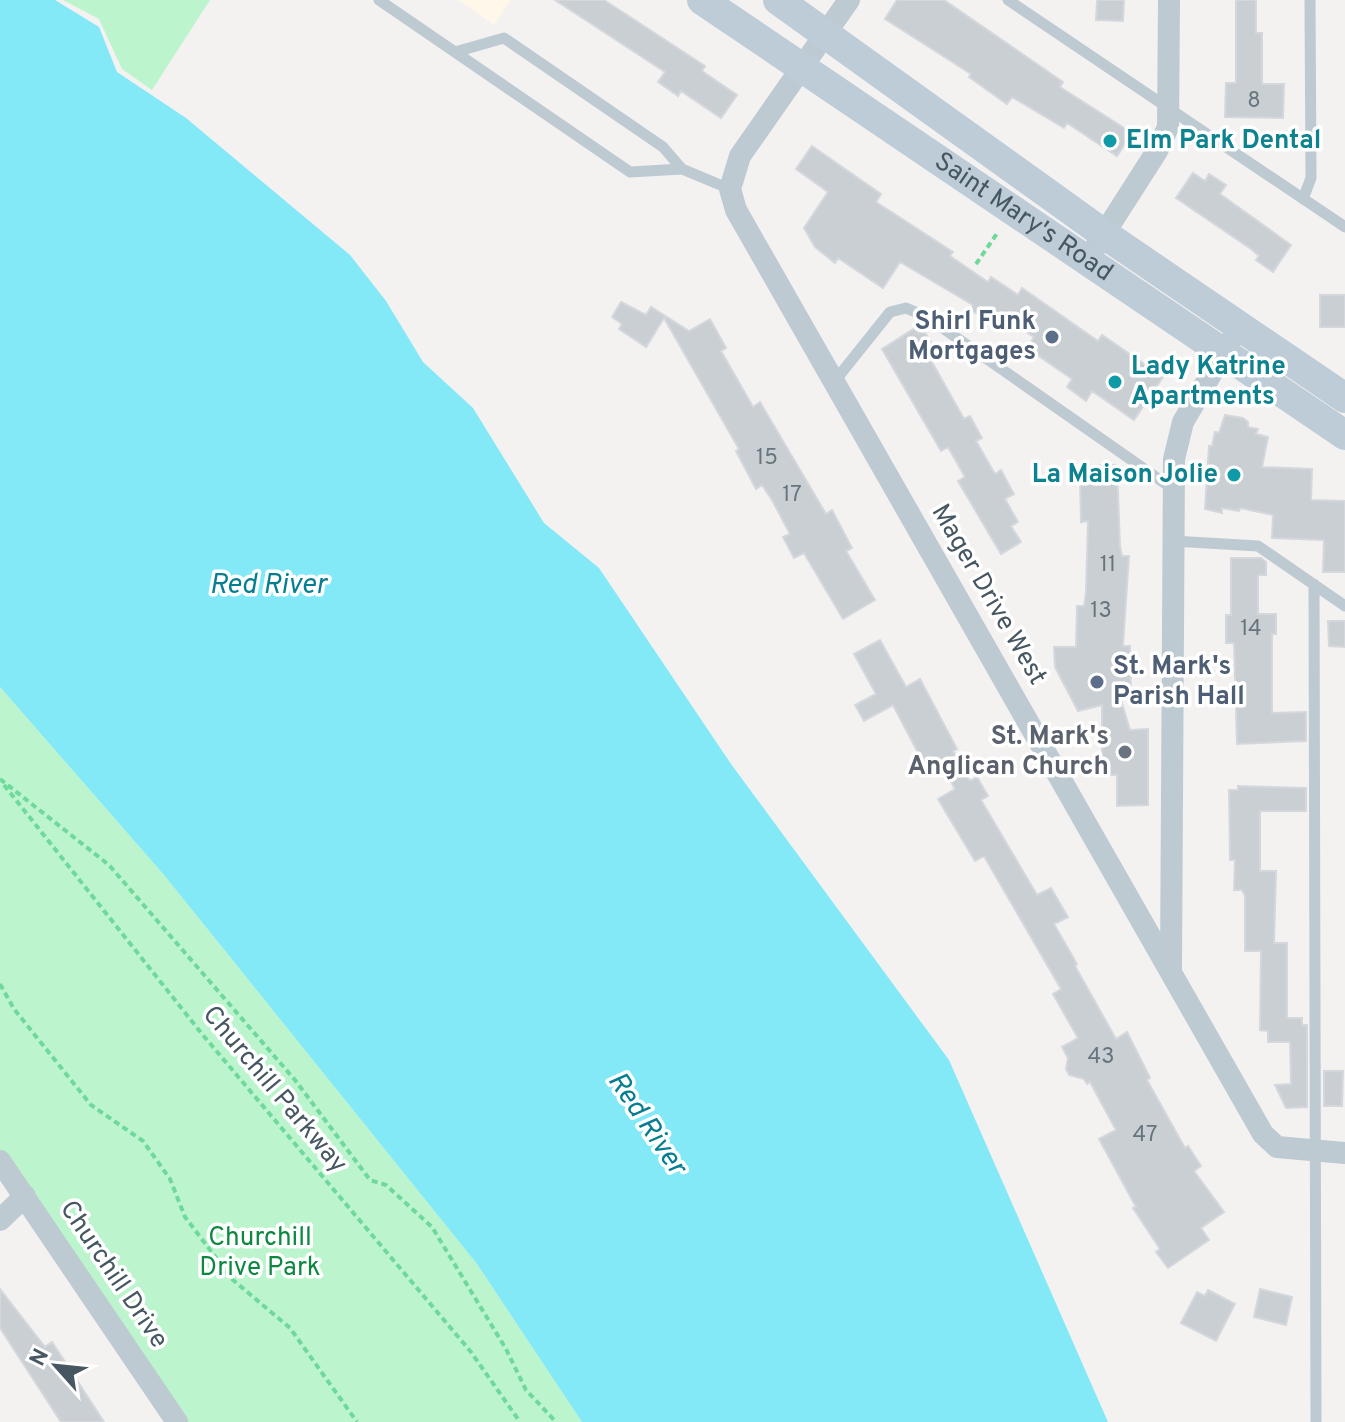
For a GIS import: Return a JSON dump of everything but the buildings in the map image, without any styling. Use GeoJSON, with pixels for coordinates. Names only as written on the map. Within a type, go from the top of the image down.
{"type":"FeatureCollection","features":[{"type":"Feature","properties":{"kind":"main road","name":"Saint Mary's Road"},"geometry":{"type":"LineString","coordinates":[[702,0],[814,50],[1104,234],[1345,398]]}},
{"type":"Feature","properties":{"kind":"main road","name":"Saint Mary's Road"},"geometry":{"type":"LineString","coordinates":[[778,0],[814,50],[1086,262],[1345,435]]}},
{"type":"Feature","properties":{"kind":"street"},"geometry":{"type":"LineString","coordinates":[[730,189],[740,156],[849,0]]}},
{"type":"Feature","properties":{"kind":"street"},"geometry":{"type":"LineString","coordinates":[[1086,262],[1157,151],[1168,127],[1169,0]]}},
{"type":"Feature","properties":{"kind":"street","name":"Mager Drive West"},"geometry":{"type":"LineString","coordinates":[[730,189],[736,210],[1263,1134],[1277,1147],[1315,1153],[1345,1153]]}},
{"type":"Feature","properties":{"kind":"street"},"geometry":{"type":"LineString","coordinates":[[1171,971],[1174,459],[1183,422],[1240,327]]}},
{"type":"Feature","properties":{"kind":"street","name":"Churchill Drive"},"geometry":{"type":"LineString","coordinates":[[0,1161],[177,1422]]}},
{"type":"Feature","properties":{"kind":"street"},"geometry":{"type":"LineString","coordinates":[[0,1220],[25,1196]]}},
{"type":"Feature","properties":{"kind":"lane"},"geometry":{"type":"LineString","coordinates":[[379,0],[630,172],[682,169],[730,189]]}},
{"type":"Feature","properties":{"kind":"lane"},"geometry":{"type":"LineString","coordinates":[[1008,0],[1345,227]]}},
{"type":"Feature","properties":{"kind":"lane"},"geometry":{"type":"LineString","coordinates":[[1031,0],[1031,14]]}},
{"type":"Feature","properties":{"kind":"lane"},"geometry":{"type":"LineString","coordinates":[[1303,199],[1311,178],[1310,0]]}},
{"type":"Feature","properties":{"kind":"lane"},"geometry":{"type":"LineString","coordinates":[[455,52],[504,38],[663,147],[682,169]]}},
{"type":"Feature","properties":{"kind":"lane"},"geometry":{"type":"LineString","coordinates":[[834,382],[890,312],[906,308],[927,317],[1174,490]]}},
{"type":"Feature","properties":{"kind":"lane"},"geometry":{"type":"LineString","coordinates":[[1173,541],[1258,546],[1345,606]]}},
{"type":"Feature","properties":{"kind":"lane"},"geometry":{"type":"LineString","coordinates":[[1314,584],[1316,1422]]}},
{"type":"Feature","properties":{"kind":"path"},"geometry":{"type":"LineString","coordinates":[[976,264],[998,232]]}},
{"type":"Feature","properties":{"kind":"path"},"geometry":{"type":"LineString","coordinates":[[0,779],[109,865],[295,1080],[370,1180],[386,1185],[432,1227],[506,1349],[526,1390],[556,1422]]}},
{"type":"Feature","properties":{"kind":"path","name":"Churchill Parkway"},"geometry":{"type":"LineString","coordinates":[[0,779],[202,1034],[471,1352],[520,1422]]}},
{"type":"Feature","properties":{"kind":"path"},"geometry":{"type":"LineString","coordinates":[[0,984],[14,1009],[91,1105],[143,1141],[170,1179],[185,1217],[233,1280],[290,1328],[357,1422]]}},
{"type":"Feature","properties":{"kind":"shaded area"},"geometry":{"type":"Polygon","coordinates":[[[458,0],[511,0],[494,25],[458,0]]]}},
{"type":"Feature","properties":{"kind":"green space"},"geometry":{"type":"Polygon","coordinates":[[[63,0],[210,0],[152,90],[122,69],[99,19],[63,0]]]}},
{"type":"Feature","properties":{"kind":"green space","name":"Churchill Drive Park"},"geometry":{"type":"Polygon","coordinates":[[[0,687],[164,875],[477,1264],[582,1422],[177,1422],[0,1161],[0,687]]]}},
{"type":"Feature","properties":{"kind":"water","name":"Red River"},"geometry":{"type":"Polygon","coordinates":[[[0,0],[55,0],[99,27],[117,72],[186,118],[350,255],[386,301],[423,362],[473,408],[544,523],[599,568],[731,764],[949,1060],[1108,1422],[582,1422],[477,1264],[164,875],[0,687],[0,0]]]}},
{"type":"Feature","properties":{"kind":"place","name":"Elm Park Dental"},"geometry":{"type":"Point","coordinates":[1110,141]}},
{"type":"Feature","properties":{"kind":"place","name":"Shirl Funk Mortgages"},"geometry":{"type":"Point","coordinates":[1052,337]}},
{"type":"Feature","properties":{"kind":"place","name":"Lady Katrine Apartments"},"geometry":{"type":"Point","coordinates":[1115,382]}},
{"type":"Feature","properties":{"kind":"place","name":"La Maison Jolie"},"geometry":{"type":"Point","coordinates":[1234,475]}},
{"type":"Feature","properties":{"kind":"place","name":"St. Mark's Parish Hall"},"geometry":{"type":"Point","coordinates":[1097,682]}},
{"type":"Feature","properties":{"kind":"place","name":"St. Mark's Anglican Church"},"geometry":{"type":"Point","coordinates":[1125,752]}}]}
